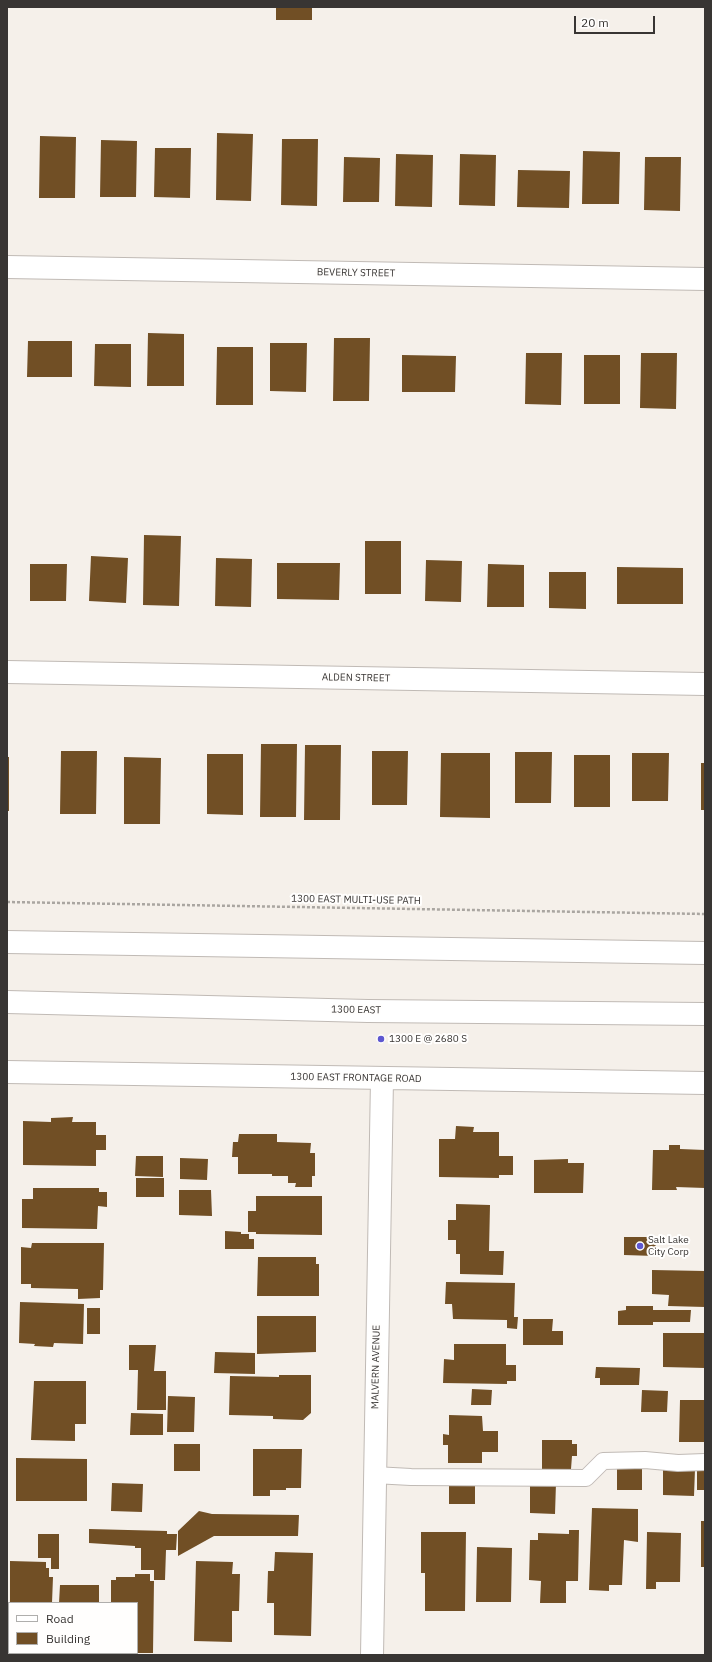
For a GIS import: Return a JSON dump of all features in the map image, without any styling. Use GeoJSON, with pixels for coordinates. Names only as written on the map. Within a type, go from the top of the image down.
{"type":"FeatureCollection","features":[{"type":"Feature","properties":{"kind":"street","name":"BEVERLY STREET"},"geometry":{"type":"LineString","coordinates":[[7,267],[705,279]]}},
{"type":"Feature","properties":{"kind":"street","name":"ALDEN STREET"},"geometry":{"type":"LineString","coordinates":[[7,672],[705,684]]}},
{"type":"Feature","properties":{"kind":"street"},"geometry":{"type":"LineString","coordinates":[[7,942],[705,953]]}},
{"type":"Feature","properties":{"kind":"street","name":"1300 EAST"},"geometry":{"type":"LineString","coordinates":[[7,1002],[368,1011],[705,1014]]}},
{"type":"Feature","properties":{"kind":"street","name":"1300 EAST FRONTAGE ROAD"},"geometry":{"type":"LineString","coordinates":[[7,1072],[705,1084]]}},
{"type":"Feature","properties":{"kind":"street","name":"MALVERN AVENUE"},"geometry":{"type":"LineString","coordinates":[[372,1655],[382,1079]]}},
{"type":"Feature","properties":{"kind":"lane"},"geometry":{"type":"LineString","coordinates":[[374,1475],[586,1478],[603,1461],[645,1460],[678,1463],[705,1462]]}},
{"type":"Feature","properties":{"kind":"path","name":"1300 EAST MULTI-USE PATH"},"geometry":{"type":"LineString","coordinates":[[7,902],[705,914]]}},
{"type":"Feature","properties":{"kind":"building"},"geometry":{"type":"Polygon","coordinates":[[[276,7],[312,7],[312,20],[276,20],[276,7]]]}},
{"type":"Feature","properties":{"kind":"building"},"geometry":{"type":"Polygon","coordinates":[[[217,133],[253,134],[251,201],[216,200],[217,133]]]}},
{"type":"Feature","properties":{"kind":"building"},"geometry":{"type":"Polygon","coordinates":[[[40,136],[76,137],[75,198],[39,198],[40,136]]]}},
{"type":"Feature","properties":{"kind":"building"},"geometry":{"type":"Polygon","coordinates":[[[282,139],[318,139],[317,206],[281,205],[282,139]]]}},
{"type":"Feature","properties":{"kind":"building"},"geometry":{"type":"Polygon","coordinates":[[[101,140],[137,141],[136,197],[100,197],[101,140]]]}},
{"type":"Feature","properties":{"kind":"building"},"geometry":{"type":"Polygon","coordinates":[[[155,148],[191,148],[190,198],[154,197],[155,148]]]}},
{"type":"Feature","properties":{"kind":"building"},"geometry":{"type":"Polygon","coordinates":[[[583,151],[620,152],[619,204],[582,204],[583,151]]]}},
{"type":"Feature","properties":{"kind":"building"},"geometry":{"type":"Polygon","coordinates":[[[396,154],[433,155],[432,207],[395,206],[396,154]]]}},
{"type":"Feature","properties":{"kind":"building"},"geometry":{"type":"Polygon","coordinates":[[[460,154],[496,155],[495,206],[459,205],[460,154]]]}},
{"type":"Feature","properties":{"kind":"building"},"geometry":{"type":"Polygon","coordinates":[[[344,157],[380,158],[379,202],[343,202],[344,157]]]}},
{"type":"Feature","properties":{"kind":"building"},"geometry":{"type":"Polygon","coordinates":[[[645,157],[681,157],[680,211],[644,210],[645,157]]]}},
{"type":"Feature","properties":{"kind":"building"},"geometry":{"type":"Polygon","coordinates":[[[518,170],[570,171],[569,208],[517,207],[518,170]]]}},
{"type":"Feature","properties":{"kind":"building"},"geometry":{"type":"Polygon","coordinates":[[[148,333],[184,334],[184,386],[147,386],[148,333]]]}},
{"type":"Feature","properties":{"kind":"building"},"geometry":{"type":"Polygon","coordinates":[[[334,338],[370,338],[369,401],[333,401],[334,338]]]}},
{"type":"Feature","properties":{"kind":"building"},"geometry":{"type":"Polygon","coordinates":[[[28,341],[72,341],[72,377],[27,377],[28,341]]]}},
{"type":"Feature","properties":{"kind":"building"},"geometry":{"type":"Polygon","coordinates":[[[270,343],[307,343],[306,392],[270,391],[270,343]]]}},
{"type":"Feature","properties":{"kind":"building"},"geometry":{"type":"Polygon","coordinates":[[[95,344],[131,344],[131,387],[94,386],[95,344]]]}},
{"type":"Feature","properties":{"kind":"building"},"geometry":{"type":"Polygon","coordinates":[[[217,347],[253,347],[253,405],[216,405],[217,347]]]}},
{"type":"Feature","properties":{"kind":"building"},"geometry":{"type":"Polygon","coordinates":[[[526,353],[562,353],[561,405],[525,404],[526,353]]]}},
{"type":"Feature","properties":{"kind":"building"},"geometry":{"type":"Polygon","coordinates":[[[641,353],[677,353],[676,409],[640,408],[641,353]]]}},
{"type":"Feature","properties":{"kind":"building"},"geometry":{"type":"Polygon","coordinates":[[[402,355],[456,356],[455,392],[402,392],[402,355]]]}},
{"type":"Feature","properties":{"kind":"building"},"geometry":{"type":"Polygon","coordinates":[[[584,355],[620,355],[620,404],[584,404],[584,355]]]}},
{"type":"Feature","properties":{"kind":"building"},"geometry":{"type":"Polygon","coordinates":[[[144,535],[181,536],[179,606],[143,605],[144,535]]]}},
{"type":"Feature","properties":{"kind":"building"},"geometry":{"type":"Polygon","coordinates":[[[365,541],[401,541],[401,594],[365,594],[365,541]]]}},
{"type":"Feature","properties":{"kind":"building"},"geometry":{"type":"Polygon","coordinates":[[[91,556],[128,558],[126,603],[89,601],[91,556]]]}},
{"type":"Feature","properties":{"kind":"building"},"geometry":{"type":"Polygon","coordinates":[[[216,558],[252,559],[251,607],[215,606],[216,558]]]}},
{"type":"Feature","properties":{"kind":"building"},"geometry":{"type":"Polygon","coordinates":[[[426,560],[462,561],[461,602],[425,601],[426,560]]]}},
{"type":"Feature","properties":{"kind":"building"},"geometry":{"type":"Polygon","coordinates":[[[277,563],[340,563],[339,600],[277,599],[277,563]]]}},
{"type":"Feature","properties":{"kind":"building"},"geometry":{"type":"Polygon","coordinates":[[[30,564],[67,564],[66,601],[30,601],[30,564]]]}},
{"type":"Feature","properties":{"kind":"building"},"geometry":{"type":"Polygon","coordinates":[[[488,564],[524,565],[524,607],[487,607],[488,564]]]}},
{"type":"Feature","properties":{"kind":"building"},"geometry":{"type":"Polygon","coordinates":[[[617,567],[683,568],[683,604],[617,604],[617,567]]]}},
{"type":"Feature","properties":{"kind":"building"},"geometry":{"type":"Polygon","coordinates":[[[549,572],[586,572],[586,609],[549,608],[549,572]]]}},
{"type":"Feature","properties":{"kind":"building"},"geometry":{"type":"Polygon","coordinates":[[[261,744],[297,744],[296,817],[260,817],[261,744]]]}},
{"type":"Feature","properties":{"kind":"building"},"geometry":{"type":"Polygon","coordinates":[[[305,745],[341,745],[340,820],[304,820],[305,745]]]}},
{"type":"Feature","properties":{"kind":"building"},"geometry":{"type":"Polygon","coordinates":[[[61,751],[97,751],[96,814],[60,814],[61,751]]]}},
{"type":"Feature","properties":{"kind":"building"},"geometry":{"type":"Polygon","coordinates":[[[372,751],[408,751],[407,805],[372,805],[372,751]]]}},
{"type":"Feature","properties":{"kind":"building"},"geometry":{"type":"Polygon","coordinates":[[[515,752],[552,752],[551,803],[515,803],[515,752]]]}},
{"type":"Feature","properties":{"kind":"building"},"geometry":{"type":"Polygon","coordinates":[[[441,753],[490,753],[490,818],[440,817],[441,753]]]}},
{"type":"Feature","properties":{"kind":"building"},"geometry":{"type":"Polygon","coordinates":[[[632,753],[669,753],[668,801],[632,801],[632,753]]]}},
{"type":"Feature","properties":{"kind":"building"},"geometry":{"type":"Polygon","coordinates":[[[207,754],[243,754],[243,815],[207,814],[207,754]]]}},
{"type":"Feature","properties":{"kind":"building"},"geometry":{"type":"Polygon","coordinates":[[[574,755],[610,755],[610,807],[574,807],[574,755]]]}},
{"type":"Feature","properties":{"kind":"building"},"geometry":{"type":"Polygon","coordinates":[[[7,757],[9,757],[9,811],[7,811],[7,757]]]}},
{"type":"Feature","properties":{"kind":"building"},"geometry":{"type":"Polygon","coordinates":[[[124,757],[161,758],[160,824],[124,824],[124,757]]]}},
{"type":"Feature","properties":{"kind":"building"},"geometry":{"type":"Polygon","coordinates":[[[701,763],[705,763],[705,810],[701,810],[701,763]]]}},
{"type":"Feature","properties":{"kind":"building"},"geometry":{"type":"Polygon","coordinates":[[[73,1117],[72,1122],[96,1122],[96,1135],[106,1135],[106,1150],[96,1150],[96,1166],[23,1165],[23,1121],[51,1122],[51,1118],[73,1117]]]}},
{"type":"Feature","properties":{"kind":"building"},"geometry":{"type":"Polygon","coordinates":[[[456,1126],[474,1127],[473,1132],[499,1132],[499,1156],[513,1156],[513,1175],[499,1175],[499,1178],[439,1177],[439,1139],[455,1139],[456,1126]]]}},
{"type":"Feature","properties":{"kind":"building"},"geometry":{"type":"Polygon","coordinates":[[[239,1134],[277,1134],[277,1142],[311,1143],[310,1153],[315,1153],[315,1176],[312,1176],[312,1187],[295,1187],[296,1183],[288,1183],[288,1176],[272,1176],[272,1174],[238,1174],[238,1157],[232,1157],[233,1142],[238,1142],[239,1134]]]}},
{"type":"Feature","properties":{"kind":"building"},"geometry":{"type":"Polygon","coordinates":[[[669,1145],[680,1145],[680,1149],[705,1150],[705,1188],[676,1187],[677,1190],[652,1190],[653,1150],[669,1150],[669,1145]]]}},
{"type":"Feature","properties":{"kind":"building"},"geometry":{"type":"Polygon","coordinates":[[[136,1156],[163,1156],[163,1177],[135,1176],[136,1156]]]}},
{"type":"Feature","properties":{"kind":"building"},"geometry":{"type":"Polygon","coordinates":[[[180,1158],[208,1159],[207,1180],[180,1179],[180,1158]]]}},
{"type":"Feature","properties":{"kind":"building"},"geometry":{"type":"Polygon","coordinates":[[[568,1159],[568,1163],[584,1163],[583,1193],[534,1193],[534,1160],[568,1159]]]}},
{"type":"Feature","properties":{"kind":"building"},"geometry":{"type":"Polygon","coordinates":[[[136,1178],[164,1178],[164,1197],[136,1197],[136,1178]]]}},
{"type":"Feature","properties":{"kind":"building"},"geometry":{"type":"Polygon","coordinates":[[[33,1188],[99,1188],[99,1192],[107,1192],[107,1207],[98,1206],[97,1229],[22,1228],[22,1199],[33,1199],[33,1188]]]}},
{"type":"Feature","properties":{"kind":"building"},"geometry":{"type":"Polygon","coordinates":[[[179,1190],[211,1190],[212,1216],[179,1215],[179,1190]]]}},
{"type":"Feature","properties":{"kind":"building"},"geometry":{"type":"Polygon","coordinates":[[[256,1196],[322,1196],[322,1235],[256,1234],[256,1232],[248,1232],[248,1211],[256,1211],[256,1196]]]}},
{"type":"Feature","properties":{"kind":"building"},"geometry":{"type":"Polygon","coordinates":[[[456,1204],[490,1205],[489,1251],[504,1251],[503,1275],[460,1274],[460,1254],[456,1254],[456,1240],[448,1240],[448,1220],[456,1220],[456,1204]]]}},
{"type":"Feature","properties":{"kind":"building"},"geometry":{"type":"Polygon","coordinates":[[[225,1231],[249,1234],[249,1239],[254,1239],[254,1249],[225,1249],[225,1231]]]}},
{"type":"Feature","properties":{"kind":"building","name":"Salt Lake City Corp"},"geometry":{"type":"Polygon","coordinates":[[[624,1237],[656,1237],[655,1256],[624,1255],[624,1237]]]}},
{"type":"Feature","properties":{"kind":"building"},"geometry":{"type":"Polygon","coordinates":[[[32,1243],[104,1243],[103,1290],[100,1290],[100,1298],[78,1299],[78,1289],[31,1288],[31,1284],[21,1284],[21,1247],[31,1248],[32,1243]]]}},
{"type":"Feature","properties":{"kind":"building"},"geometry":{"type":"Polygon","coordinates":[[[258,1257],[316,1257],[316,1264],[319,1264],[319,1296],[257,1296],[258,1257]]]}},
{"type":"Feature","properties":{"kind":"building"},"geometry":{"type":"Polygon","coordinates":[[[652,1270],[705,1271],[705,1307],[668,1306],[669,1295],[652,1294],[652,1270]]]}},
{"type":"Feature","properties":{"kind":"building"},"geometry":{"type":"Polygon","coordinates":[[[446,1282],[515,1283],[514,1317],[518,1317],[517,1329],[507,1328],[507,1320],[453,1319],[452,1304],[445,1304],[446,1282]]]}},
{"type":"Feature","properties":{"kind":"building"},"geometry":{"type":"Polygon","coordinates":[[[20,1302],[84,1304],[83,1344],[54,1343],[53,1347],[34,1346],[35,1344],[19,1343],[20,1302]]]}},
{"type":"Feature","properties":{"kind":"building"},"geometry":{"type":"Polygon","coordinates":[[[626,1306],[653,1306],[653,1310],[691,1310],[690,1322],[653,1322],[653,1325],[618,1325],[618,1311],[626,1310],[626,1306]]]}},
{"type":"Feature","properties":{"kind":"building"},"geometry":{"type":"Polygon","coordinates":[[[87,1308],[100,1308],[100,1334],[87,1334],[87,1308]]]}},
{"type":"Feature","properties":{"kind":"building"},"geometry":{"type":"Polygon","coordinates":[[[257,1316],[316,1316],[316,1352],[257,1354],[257,1316]]]}},
{"type":"Feature","properties":{"kind":"building"},"geometry":{"type":"Polygon","coordinates":[[[523,1319],[553,1319],[552,1331],[563,1331],[563,1345],[523,1345],[523,1319]]]}},
{"type":"Feature","properties":{"kind":"building"},"geometry":{"type":"Polygon","coordinates":[[[663,1333],[705,1333],[705,1368],[663,1367],[663,1333]]]}},
{"type":"Feature","properties":{"kind":"building"},"geometry":{"type":"Polygon","coordinates":[[[454,1344],[506,1344],[506,1365],[516,1365],[516,1381],[507,1381],[507,1384],[443,1383],[444,1359],[454,1360],[454,1344]]]}},
{"type":"Feature","properties":{"kind":"building"},"geometry":{"type":"Polygon","coordinates":[[[129,1345],[156,1345],[154,1371],[166,1371],[166,1410],[137,1410],[138,1370],[129,1370],[129,1345]]]}},
{"type":"Feature","properties":{"kind":"building"},"geometry":{"type":"Polygon","coordinates":[[[215,1352],[255,1353],[255,1374],[214,1373],[215,1352]]]}},
{"type":"Feature","properties":{"kind":"building"},"geometry":{"type":"Polygon","coordinates":[[[596,1367],[640,1368],[639,1385],[600,1385],[600,1378],[595,1378],[596,1367]]]}},
{"type":"Feature","properties":{"kind":"building"},"geometry":{"type":"Polygon","coordinates":[[[279,1375],[311,1375],[311,1413],[303,1420],[273,1419],[273,1416],[229,1415],[230,1376],[279,1377],[279,1375]]]}},
{"type":"Feature","properties":{"kind":"building"},"geometry":{"type":"Polygon","coordinates":[[[34,1381],[86,1381],[86,1424],[75,1424],[75,1441],[31,1440],[34,1381]]]}},
{"type":"Feature","properties":{"kind":"building"},"geometry":{"type":"Polygon","coordinates":[[[472,1389],[492,1390],[491,1405],[471,1405],[472,1389]]]}},
{"type":"Feature","properties":{"kind":"building"},"geometry":{"type":"Polygon","coordinates":[[[642,1390],[668,1391],[667,1412],[641,1412],[642,1390]]]}},
{"type":"Feature","properties":{"kind":"building"},"geometry":{"type":"Polygon","coordinates":[[[168,1396],[195,1397],[194,1432],[167,1432],[168,1396]]]}},
{"type":"Feature","properties":{"kind":"building"},"geometry":{"type":"Polygon","coordinates":[[[680,1400],[705,1400],[705,1442],[679,1442],[680,1400]]]}},
{"type":"Feature","properties":{"kind":"building"},"geometry":{"type":"Polygon","coordinates":[[[131,1413],[163,1414],[163,1435],[130,1435],[131,1413]]]}},
{"type":"Feature","properties":{"kind":"building"},"geometry":{"type":"Polygon","coordinates":[[[449,1415],[482,1416],[483,1431],[498,1431],[498,1452],[482,1452],[482,1463],[448,1463],[448,1445],[443,1445],[443,1434],[449,1435],[449,1415]]]}},
{"type":"Feature","properties":{"kind":"building"},"geometry":{"type":"Polygon","coordinates":[[[542,1440],[572,1440],[572,1444],[577,1444],[577,1456],[572,1456],[571,1469],[542,1469],[542,1440]]]}},
{"type":"Feature","properties":{"kind":"building"},"geometry":{"type":"Polygon","coordinates":[[[174,1444],[200,1444],[200,1471],[174,1471],[174,1444]]]}},
{"type":"Feature","properties":{"kind":"building"},"geometry":{"type":"Polygon","coordinates":[[[253,1449],[302,1449],[301,1488],[270,1490],[270,1496],[253,1496],[253,1449]]]}},
{"type":"Feature","properties":{"kind":"building"},"geometry":{"type":"Polygon","coordinates":[[[16,1458],[87,1459],[87,1501],[16,1501],[16,1458]]]}},
{"type":"Feature","properties":{"kind":"building"},"geometry":{"type":"Polygon","coordinates":[[[617,1464],[642,1464],[642,1490],[617,1490],[617,1464]]]}},
{"type":"Feature","properties":{"kind":"building"},"geometry":{"type":"Polygon","coordinates":[[[697,1466],[705,1466],[705,1490],[697,1490],[697,1466]]]}},
{"type":"Feature","properties":{"kind":"building"},"geometry":{"type":"Polygon","coordinates":[[[663,1469],[695,1469],[694,1496],[663,1495],[663,1469]]]}},
{"type":"Feature","properties":{"kind":"building"},"geometry":{"type":"Polygon","coordinates":[[[112,1483],[143,1484],[142,1512],[111,1511],[112,1483]]]}},
{"type":"Feature","properties":{"kind":"building"},"geometry":{"type":"Polygon","coordinates":[[[530,1483],[556,1483],[555,1514],[530,1513],[530,1483]]]}},
{"type":"Feature","properties":{"kind":"building"},"geometry":{"type":"Polygon","coordinates":[[[449,1485],[475,1485],[475,1504],[449,1504],[449,1485]]]}},
{"type":"Feature","properties":{"kind":"building"},"geometry":{"type":"Polygon","coordinates":[[[592,1508],[638,1509],[638,1542],[624,1540],[622,1585],[609,1585],[609,1591],[589,1590],[592,1508]]]}},
{"type":"Feature","properties":{"kind":"building"},"geometry":{"type":"Polygon","coordinates":[[[199,1511],[212,1514],[299,1515],[298,1536],[214,1536],[178,1556],[178,1531],[199,1511]]]}},
{"type":"Feature","properties":{"kind":"building"},"geometry":{"type":"Polygon","coordinates":[[[701,1521],[705,1521],[705,1567],[701,1567],[701,1521]]]}},
{"type":"Feature","properties":{"kind":"building"},"geometry":{"type":"Polygon","coordinates":[[[89,1529],[167,1531],[167,1534],[177,1534],[176,1550],[166,1550],[165,1580],[154,1580],[154,1570],[141,1570],[141,1548],[135,1548],[135,1546],[89,1543],[89,1529]]]}},
{"type":"Feature","properties":{"kind":"building"},"geometry":{"type":"Polygon","coordinates":[[[569,1530],[579,1530],[578,1581],[566,1581],[566,1603],[540,1603],[541,1581],[529,1580],[530,1540],[538,1540],[538,1533],[569,1534],[569,1530]]]}},
{"type":"Feature","properties":{"kind":"building"},"geometry":{"type":"Polygon","coordinates":[[[421,1532],[466,1532],[465,1611],[425,1611],[425,1573],[421,1573],[421,1532]]]}},
{"type":"Feature","properties":{"kind":"building"},"geometry":{"type":"Polygon","coordinates":[[[647,1532],[681,1533],[680,1582],[656,1582],[656,1589],[646,1589],[647,1532]]]}},
{"type":"Feature","properties":{"kind":"building"},"geometry":{"type":"Polygon","coordinates":[[[38,1534],[59,1534],[59,1569],[51,1569],[51,1558],[38,1558],[38,1534]]]}},
{"type":"Feature","properties":{"kind":"building"},"geometry":{"type":"Polygon","coordinates":[[[477,1547],[512,1548],[511,1602],[476,1602],[477,1547]]]}},
{"type":"Feature","properties":{"kind":"building"},"geometry":{"type":"Polygon","coordinates":[[[275,1552],[313,1553],[311,1636],[274,1635],[274,1603],[267,1603],[268,1571],[274,1571],[275,1552]]]}},
{"type":"Feature","properties":{"kind":"building"},"geometry":{"type":"Polygon","coordinates":[[[10,1561],[46,1562],[46,1568],[49,1568],[49,1577],[53,1577],[52,1602],[10,1602],[10,1561]]]}},
{"type":"Feature","properties":{"kind":"building"},"geometry":{"type":"Polygon","coordinates":[[[196,1561],[233,1562],[232,1574],[240,1574],[239,1611],[232,1611],[232,1642],[194,1641],[196,1561]]]}},
{"type":"Feature","properties":{"kind":"building"},"geometry":{"type":"Polygon","coordinates":[[[135,1574],[150,1574],[150,1581],[154,1581],[153,1653],[138,1653],[138,1602],[111,1602],[111,1580],[116,1580],[116,1577],[135,1577],[135,1574]]]}},
{"type":"Feature","properties":{"kind":"building"},"geometry":{"type":"Polygon","coordinates":[[[60,1585],[99,1585],[99,1602],[59,1602],[60,1585]]]}},
{"type":"Feature","properties":{"kind":"building"},"geometry":{"type":"Polygon","coordinates":[[[9,1654],[51,1654],[51,1655],[9,1654]]]}},
{"type":"Feature","properties":{"kind":"building"},"geometry":{"type":"Polygon","coordinates":[[[110,1654],[132,1654],[132,1655],[110,1654]]]}},
{"type":"Feature","properties":{"kind":"place","name":"1300 E @ 2680 S"},"geometry":{"type":"Point","coordinates":[381,1039]}},
{"type":"Feature","properties":{"kind":"place","name":"Salt Lake City Corp"},"geometry":{"type":"Point","coordinates":[640,1246]}}]}
